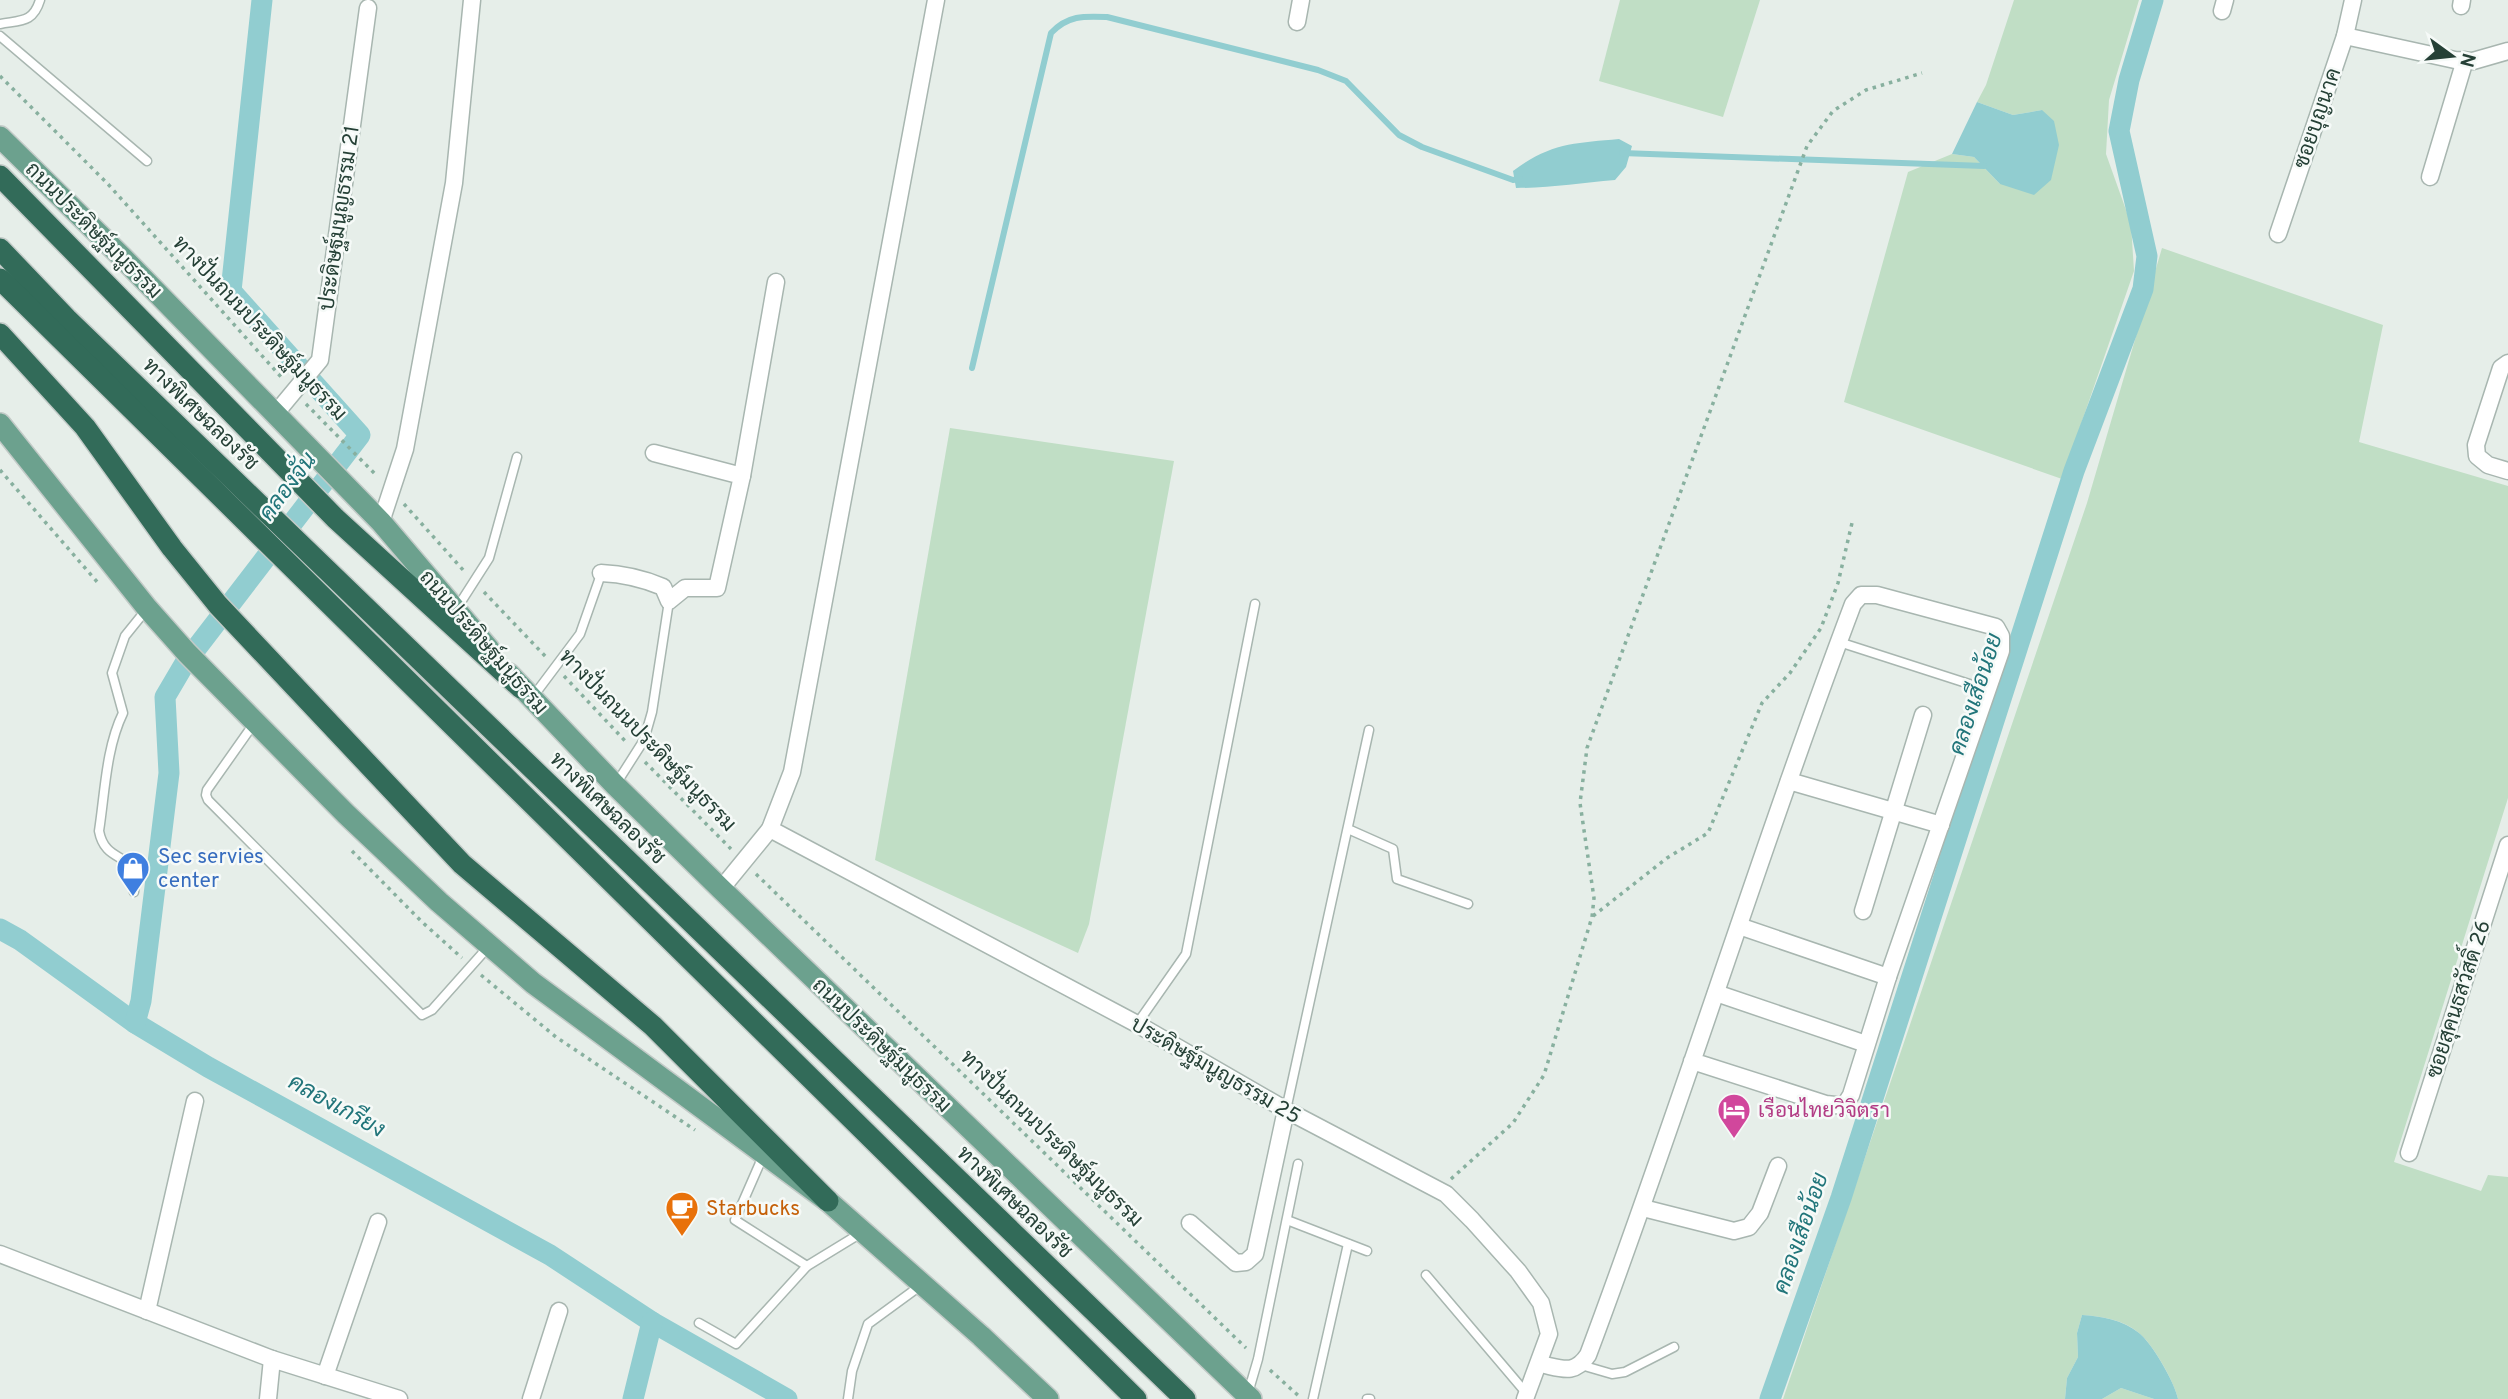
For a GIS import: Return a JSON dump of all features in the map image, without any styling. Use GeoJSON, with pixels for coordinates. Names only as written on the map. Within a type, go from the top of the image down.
{"type":"FeatureCollection","features":[{"type":"Feature","properties":{"kind":"highway"},"geometry":{"type":"LineString","coordinates":[[0,176],[335,518],[526,693]]}},
{"type":"Feature","properties":{"kind":"highway","name":"ทางพิเศษฉลองรัช"},"geometry":{"type":"LineString","coordinates":[[0,249],[97,348],[1185,1399]]}},
{"type":"Feature","properties":{"kind":"highway","name":"ทางพิเศษฉลองรัช"},"geometry":{"type":"LineString","coordinates":[[0,279],[1136,1399]]}},
{"type":"Feature","properties":{"kind":"highway"},"geometry":{"type":"LineString","coordinates":[[0,334],[85,427],[172,548],[219,605],[462,864],[653,1026],[828,1201]]}},
{"type":"Feature","properties":{"kind":"main road","name":"ถนนประดิษฐ์มนูธรรม"},"geometry":{"type":"LineString","coordinates":[[0,136],[381,522],[526,693],[615,785],[1249,1397]]}},
{"type":"Feature","properties":{"kind":"main road"},"geometry":{"type":"LineString","coordinates":[[0,424],[187,653],[346,814],[533,983],[828,1201],[1048,1399]]}},
{"type":"Feature","properties":{"kind":"street"},"geometry":{"type":"LineString","coordinates":[[381,522],[405,449],[454,183],[472,0]]}},
{"type":"Feature","properties":{"kind":"street"},"geometry":{"type":"LineString","coordinates":[[721,889],[770,829],[792,772],[936,0]]}},
{"type":"Feature","properties":{"kind":"street"},"geometry":{"type":"LineString","coordinates":[[1297,22],[1301,0]]}},
{"type":"Feature","properties":{"kind":"street","name":"ซอยบุญนาค"},"geometry":{"type":"LineString","coordinates":[[2278,234],[2345,36],[2353,0]]}},
{"type":"Feature","properties":{"kind":"street","name":"ประดิษฐ์มนูญธรรม 21"},"geometry":{"type":"LineString","coordinates":[[276,413],[320,360],[368,8]]}},
{"type":"Feature","properties":{"kind":"street"},"geometry":{"type":"LineString","coordinates":[[2345,36],[2455,61],[2473,61],[2508,51]]}},
{"type":"Feature","properties":{"kind":"street"},"geometry":{"type":"LineString","coordinates":[[2430,177],[2465,61]]}},
{"type":"Feature","properties":{"kind":"street"},"geometry":{"type":"LineString","coordinates":[[600,576],[631,575],[645,579],[663,587],[669,601],[685,588],[717,589],[743,476],[776,282]]}},
{"type":"Feature","properties":{"kind":"street"},"geometry":{"type":"LineString","coordinates":[[2508,363],[2501,368],[2476,445],[2477,456],[2488,465],[2508,471]]}},
{"type":"Feature","properties":{"kind":"street"},"geometry":{"type":"LineString","coordinates":[[654,453],[743,476]]}},
{"type":"Feature","properties":{"kind":"street"},"geometry":{"type":"LineString","coordinates":[[1540,1363],[1567,1369],[1581,1365],[1588,1355],[1643,1208],[1692,1061],[1789,781],[1853,604],[1861,595],[1877,595],[1996,627],[2001,636],[2001,651],[1844,1106],[1826,1104],[1692,1061]]}},
{"type":"Feature","properties":{"kind":"street"},"geometry":{"type":"LineString","coordinates":[[1863,911],[1923,715]]}},
{"type":"Feature","properties":{"kind":"street"},"geometry":{"type":"LineString","coordinates":[[1789,781],[1941,825]]}},
{"type":"Feature","properties":{"kind":"street","name":"ประดิษฐ์มนูญธรรม 25"},"geometry":{"type":"LineString","coordinates":[[770,829],[1137,1024],[1286,1111],[1439,1190],[1472,1220],[1518,1271],[1541,1303],[1549,1334],[1526,1396]]}},
{"type":"Feature","properties":{"kind":"street","name":"ซอยสุคนธสวัสดิ์ 26"},"geometry":{"type":"LineString","coordinates":[[2409,1153],[2508,845]]}},
{"type":"Feature","properties":{"kind":"street"},"geometry":{"type":"LineString","coordinates":[[1739,926],[1888,977]]}},
{"type":"Feature","properties":{"kind":"street"},"geometry":{"type":"LineString","coordinates":[[1716,993],[1866,1044]]}},
{"type":"Feature","properties":{"kind":"street"},"geometry":{"type":"LineString","coordinates":[[147,1311],[195,1101]]}},
{"type":"Feature","properties":{"kind":"street"},"geometry":{"type":"LineString","coordinates":[[1190,1223],[1236,1263],[1246,1262],[1255,1254],[1286,1111]]}},
{"type":"Feature","properties":{"kind":"street"},"geometry":{"type":"LineString","coordinates":[[1643,1208],[1734,1231],[1749,1227],[1760,1213],[1778,1166]]}},
{"type":"Feature","properties":{"kind":"street"},"geometry":{"type":"LineString","coordinates":[[325,1376],[378,1222]]}},
{"type":"Feature","properties":{"kind":"street"},"geometry":{"type":"LineString","coordinates":[[0,1254],[272,1359],[399,1399]]}},
{"type":"Feature","properties":{"kind":"street"},"geometry":{"type":"LineString","coordinates":[[531,1399],[559,1311]]}},
{"type":"Feature","properties":{"kind":"street"},"geometry":{"type":"LineString","coordinates":[[268,1399],[272,1359]]}},
{"type":"Feature","properties":{"kind":"lane"},"geometry":{"type":"LineString","coordinates":[[0,24],[30,18],[36,12],[40,0]]}},
{"type":"Feature","properties":{"kind":"lane"},"geometry":{"type":"LineString","coordinates":[[0,36],[147,161]]}},
{"type":"Feature","properties":{"kind":"lane"},"geometry":{"type":"LineString","coordinates":[[456,610],[489,558],[517,457]]}},
{"type":"Feature","properties":{"kind":"lane"},"geometry":{"type":"LineString","coordinates":[[526,693],[555,667],[580,634],[600,576]]}},
{"type":"Feature","properties":{"kind":"lane"},"geometry":{"type":"LineString","coordinates":[[615,785],[644,740],[652,712],[669,601]]}},
{"type":"Feature","properties":{"kind":"lane"},"geometry":{"type":"LineString","coordinates":[[1137,1024],[1186,954],[1255,604]]}},
{"type":"Feature","properties":{"kind":"lane"},"geometry":{"type":"LineString","coordinates":[[134,892],[136,873],[132,866],[108,850],[101,841],[99,831],[111,749],[123,713],[112,673],[125,636],[148,608]]}},
{"type":"Feature","properties":{"kind":"lane"},"geometry":{"type":"LineString","coordinates":[[1839,642],[1988,690]]}},
{"type":"Feature","properties":{"kind":"lane"},"geometry":{"type":"LineString","coordinates":[[255,722],[207,790],[208,800],[422,1015],[432,1010],[489,946]]}},
{"type":"Feature","properties":{"kind":"lane"},"geometry":{"type":"LineString","coordinates":[[1286,1111],[1369,730]]}},
{"type":"Feature","properties":{"kind":"lane"},"geometry":{"type":"LineString","coordinates":[[1348,830],[1393,849],[1397,879],[1468,904]]}},
{"type":"Feature","properties":{"kind":"lane"},"geometry":{"type":"LineString","coordinates":[[763,1154],[735,1220],[807,1266]]}},
{"type":"Feature","properties":{"kind":"lane"},"geometry":{"type":"LineString","coordinates":[[1249,1397],[1298,1164]]}},
{"type":"Feature","properties":{"kind":"lane"},"geometry":{"type":"LineString","coordinates":[[1287,1220],[1367,1251]]}},
{"type":"Feature","properties":{"kind":"lane"},"geometry":{"type":"LineString","coordinates":[[699,1323],[736,1344],[807,1266],[863,1232]]}},
{"type":"Feature","properties":{"kind":"lane"},"geometry":{"type":"LineString","coordinates":[[1313,1399],[1348,1244]]}},
{"type":"Feature","properties":{"kind":"lane"},"geometry":{"type":"LineString","coordinates":[[1426,1275],[1526,1396]]}},
{"type":"Feature","properties":{"kind":"lane"},"geometry":{"type":"LineString","coordinates":[[848,1399],[852,1371],[868,1324],[922,1284]]}},
{"type":"Feature","properties":{"kind":"lane"},"geometry":{"type":"LineString","coordinates":[[1581,1365],[1612,1374],[1625,1372],[1674,1347]]}},
{"type":"Feature","properties":{"kind":"path"},"geometry":{"type":"LineString","coordinates":[[1439,1190],[1513,1123],[1544,1075],[1592,917],[1594,898],[1580,803],[1587,748],[1807,146],[1833,111],[1866,90],[1922,73]]}},
{"type":"Feature","properties":{"kind":"path","name":"ทางปั่นถนนประดิษฐ์มนูธรรม"},"geometry":{"type":"LineString","coordinates":[[0,76],[107,183],[296,388],[319,418],[393,491],[473,581],[636,753],[743,861],[1302,1399]]}},
{"type":"Feature","properties":{"kind":"path"},"geometry":{"type":"LineString","coordinates":[[0,471],[99,584]]}},
{"type":"Feature","properties":{"kind":"path"},"geometry":{"type":"LineString","coordinates":[[1592,917],[1667,858],[1708,832],[1762,703],[1790,673],[1821,628],[1838,583],[1852,523]]}},
{"type":"Feature","properties":{"kind":"green space"},"geometry":{"type":"Polygon","coordinates":[[[1620,0],[1760,0],[1723,117],[1599,81],[1620,0]]]}},
{"type":"Feature","properties":{"kind":"green space"},"geometry":{"type":"Polygon","coordinates":[[[2014,0],[2139,0],[2109,100],[2106,154],[2131,224],[2134,271],[2062,479],[1844,402],[1908,172],[1952,154],[1974,157],[2000,184],[2042,110],[2013,115],[1977,102],[1986,85],[2014,0]]]}},
{"type":"Feature","properties":{"kind":"green space"},"geometry":{"type":"Polygon","coordinates":[[[2162,248],[2383,325],[2359,442],[2508,486],[2508,798],[2394,1162],[2481,1191],[2488,1175],[2508,1177],[2508,1399],[2178,1399],[2163,1364],[2139,1333],[2112,1320],[2082,1315],[2077,1333],[2078,1357],[2067,1378],[2065,1399],[1783,1399],[2087,503],[2162,248]]]}},
{"type":"Feature","properties":{"kind":"green space"},"geometry":{"type":"Polygon","coordinates":[[[950,428],[1174,461],[1089,924],[1078,953],[875,860],[950,428]]]}},
{"type":"Feature","properties":{"kind":"green space"},"geometry":{"type":"Polygon","coordinates":[[[2121,1388],[2154,1399],[2102,1399],[2121,1388]]]}},
{"type":"Feature","properties":{"kind":"water"},"geometry":{"type":"Polygon","coordinates":[[[1977,102],[2013,115],[2042,110],[2054,121],[2059,145],[2051,180],[2034,195],[2000,184],[1974,157],[1952,154],[1977,102]]]}},
{"type":"Feature","properties":{"kind":"water"},"geometry":{"type":"Polygon","coordinates":[[[1619,139],[1632,146],[1626,167],[1615,180],[1516,188],[1513,171],[1539,155],[1576,143],[1619,139]]]}},
{"type":"Feature","properties":{"kind":"water"},"geometry":{"type":"Polygon","coordinates":[[[2082,1315],[2112,1320],[2139,1333],[2162,1364],[2178,1399],[2154,1399],[2121,1388],[2102,1399],[2065,1399],[2067,1378],[2078,1357],[2077,1333],[2082,1315]]]}},
{"type":"Feature","properties":{"kind":"waterway","name":"คลองจั่น"},"geometry":{"type":"LineString","coordinates":[[135,1023],[141,1001],[169,773],[165,697],[185,663],[360,435],[231,291],[262,0]]}},
{"type":"Feature","properties":{"kind":"waterway","name":"คลองเสือน้อย"},"geometry":{"type":"LineString","coordinates":[[1770,1399],[1841,1198],[2074,471],[2143,289],[2147,256],[2119,131],[2129,80],[2153,0]]}},
{"type":"Feature","properties":{"kind":"waterway"},"geometry":{"type":"LineString","coordinates":[[972,368],[1051,33],[1070,20],[1107,17],[1318,70],[1346,81],[1399,135],[1422,147],[1513,180],[1520,179]]}},
{"type":"Feature","properties":{"kind":"waterway"},"geometry":{"type":"LineString","coordinates":[[1622,153],[1984,166]]}},
{"type":"Feature","properties":{"kind":"waterway","name":"คลองเกรียง"},"geometry":{"type":"LineString","coordinates":[[0,929],[20,940],[135,1023],[208,1067],[550,1255],[652,1322],[787,1399]]}},
{"type":"Feature","properties":{"kind":"waterway"},"geometry":{"type":"LineString","coordinates":[[633,1399],[652,1322]]}},
{"type":"Feature","properties":{"kind":"place","name":"Sec servies center"},"geometry":{"type":"Point","coordinates":[133,898]}},
{"type":"Feature","properties":{"kind":"place","name":"เรือนไทยวิจิตรา"},"geometry":{"type":"Point","coordinates":[1734,1140]}},
{"type":"Feature","properties":{"kind":"place","name":"Starbucks"},"geometry":{"type":"Point","coordinates":[682,1238]}}]}
